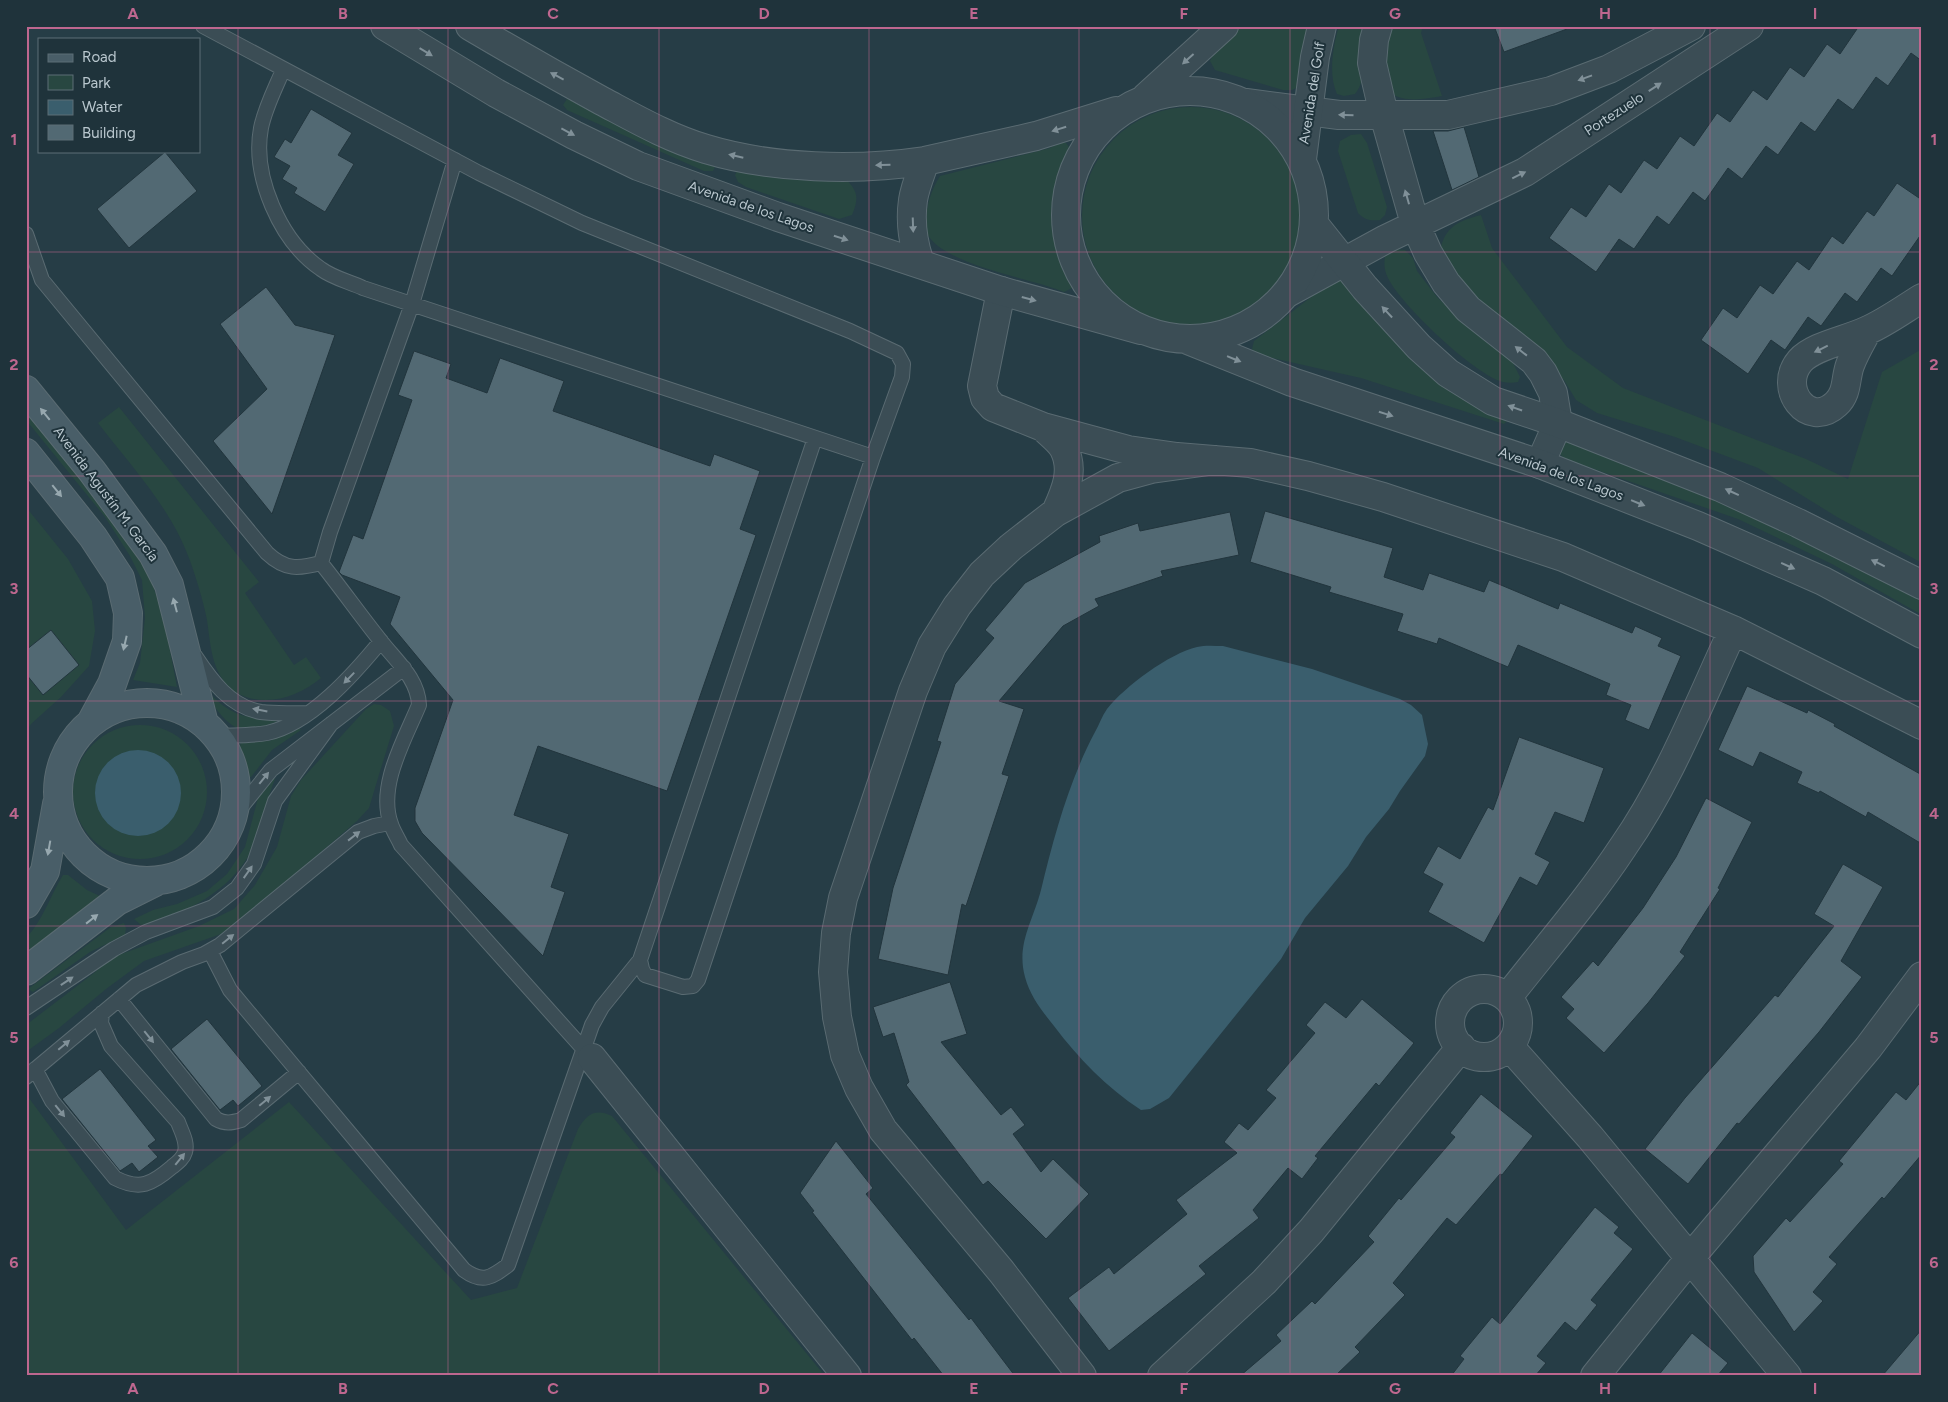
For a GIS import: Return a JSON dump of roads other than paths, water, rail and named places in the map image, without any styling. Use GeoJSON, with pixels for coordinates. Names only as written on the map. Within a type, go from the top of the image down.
{"type":"FeatureCollection","features":[{"type":"Feature","properties":{"kind":"main road","name":"Avenida Agustín M. García"},"geometry":{"type":"LineString","coordinates":[[26,390],[92,472],[153,554],[169,585],[210,728],[232,762],[237,789],[234,816],[222,842],[205,862],[181,876],[155,882]]}},
{"type":"Feature","properties":{"kind":"main road"},"geometry":{"type":"LineString","coordinates":[[26,453],[94,536],[120,578],[128,613],[127,641],[112,684],[92,720],[72,742],[60,770],[45,871],[26,904]]}},
{"type":"Feature","properties":{"kind":"main road"},"geometry":{"type":"LineString","coordinates":[[92,720],[111,709],[132,703],[153,702],[175,706],[210,728]]}},
{"type":"Feature","properties":{"kind":"main road"},"geometry":{"type":"LineString","coordinates":[[57,800],[64,827],[79,851],[100,870],[127,880],[155,882]]}},
{"type":"Feature","properties":{"kind":"main road"},"geometry":{"type":"LineString","coordinates":[[26,971],[117,901],[155,882]]}},
{"type":"Feature","properties":{"kind":"street","name":"Avenida de los Lagos"},"geometry":{"type":"LineString","coordinates":[[385,26],[496,93],[574,135],[638,166],[778,217],[1001,291],[1141,330]]}},
{"type":"Feature","properties":{"kind":"street"},"geometry":{"type":"LineString","coordinates":[[470,26],[518,55],[659,131],[705,149],[744,158],[793,165],[850,166],[908,164],[925,161],[1036,136],[1134,104],[1170,91],[1196,90],[1222,94],[1246,103],[1269,117],[1287,136],[1302,159],[1313,191],[1314,224],[1306,260],[1289,292],[1261,318],[1226,334],[1188,340],[1165,337],[1141,330],[1115,315],[1094,294],[1078,269],[1068,240],[1065,210],[1070,181],[1082,153],[1099,129],[1134,104],[1224,26]]}},
{"type":"Feature","properties":{"kind":"street","name":"Avenida del Golf"},"geometry":{"type":"LineString","coordinates":[[1302,159],[1315,57],[1322,26]]}},
{"type":"Feature","properties":{"kind":"street"},"geometry":{"type":"LineString","coordinates":[[1378,26],[1374,40],[1372,63],[1384,115],[1415,224],[1428,253],[1446,283],[1462,303],[1534,361],[1543,373],[1553,393],[1558,423],[1540,464]]}},
{"type":"Feature","properties":{"kind":"street"},"geometry":{"type":"LineString","coordinates":[[1246,103],[1339,115],[1448,115],[1552,91],[1609,69],[1691,26]]}},
{"type":"Feature","properties":{"kind":"street","name":"Portezuelo"},"geometry":{"type":"LineString","coordinates":[[1289,292],[1415,224],[1525,172],[1749,26]]}},
{"type":"Feature","properties":{"kind":"street"},"geometry":{"type":"LineString","coordinates":[[920,263],[914,246],[912,225],[913,199],[925,161]]}},
{"type":"Feature","properties":{"kind":"street"},"geometry":{"type":"LineString","coordinates":[[1314,224],[1365,288],[1419,347],[1448,373],[1493,401],[1558,423],[1720,487],[1798,523],[1922,585]]}},
{"type":"Feature","properties":{"kind":"street"},"geometry":{"type":"LineString","coordinates":[[1001,291],[982,386],[986,398],[993,408],[1043,427],[1128,450],[1177,457],[1250,463],[1308,476],[1383,497],[1563,557],[1733,630],[1922,725]]}},
{"type":"Feature","properties":{"kind":"street"},"geometry":{"type":"LineString","coordinates":[[1867,331],[1922,298]]}},
{"type":"Feature","properties":{"kind":"street","name":"Avenida de los Lagos"},"geometry":{"type":"LineString","coordinates":[[1188,340],[1292,382],[1540,464],[1698,526],[1823,581],[1922,634]]}},
{"type":"Feature","properties":{"kind":"street"},"geometry":{"type":"LineString","coordinates":[[1043,427],[1064,448],[1070,466],[1067,488],[1056,512]]}},
{"type":"Feature","properties":{"kind":"street"},"geometry":{"type":"LineString","coordinates":[[1082,1376],[1001,1271],[883,1130],[859,1088],[845,1055],[837,1017],[832,972],[836,933],[843,898],[913,691],[932,646],[957,606],[982,574],[1056,512],[1118,478],[1151,468],[1216,460]]}},
{"type":"Feature","properties":{"kind":"street"},"geometry":{"type":"LineString","coordinates":[[1507,998],[1624,846],[1675,755],[1733,630]]}},
{"type":"Feature","properties":{"kind":"street"},"geometry":{"type":"LineString","coordinates":[[1595,1376],[1690,1258],[1868,1048],[1922,976]]}},
{"type":"Feature","properties":{"kind":"street"},"geometry":{"type":"LineString","coordinates":[[1486,989],[1497,991],[1507,998],[1517,1016],[1518,1026],[1515,1037],[1509,1046],[1490,1056],[1469,1053],[1460,1047],[1452,1032],[1451,1015],[1463,995],[1474,990],[1486,989]]}},
{"type":"Feature","properties":{"kind":"street"},"geometry":{"type":"LineString","coordinates":[[1509,1046],[1590,1137],[1787,1376]]}},
{"type":"Feature","properties":{"kind":"street"},"geometry":{"type":"LineString","coordinates":[[1162,1376],[1264,1282],[1284,1260],[1460,1047]]}},
{"type":"Feature","properties":{"kind":"street"},"geometry":{"type":"LineString","coordinates":[[588,1054],[847,1376]]}},
{"type":"Feature","properties":{"kind":"lane"},"geometry":{"type":"LineString","coordinates":[[203,26],[455,160],[582,223],[850,331],[898,353],[903,364],[902,376],[873,457],[698,980],[693,986],[684,987],[645,974],[640,960]]}},
{"type":"Feature","properties":{"kind":"lane"},"geometry":{"type":"LineString","coordinates":[[283,70],[261,127],[260,170],[272,207],[283,227],[299,249],[321,270],[363,288],[873,457]]}},
{"type":"Feature","properties":{"kind":"lane"},"geometry":{"type":"LineString","coordinates":[[321,562],[412,304],[455,160]]}},
{"type":"Feature","properties":{"kind":"lane"},"geometry":{"type":"LineString","coordinates":[[26,234],[42,280],[267,553],[277,563],[292,568],[307,567],[321,562]]}},
{"type":"Feature","properties":{"kind":"lane"},"geometry":{"type":"LineString","coordinates":[[210,951],[230,990],[464,1270],[474,1277],[492,1277],[508,1265],[588,1054],[592,1025],[602,1007],[640,960],[815,438]]}},
{"type":"Feature","properties":{"kind":"lane"},"geometry":{"type":"LineString","coordinates":[[321,562],[380,641],[404,668],[419,697],[419,705],[394,765],[388,785],[390,823],[401,845],[588,1054]]}},
{"type":"Feature","properties":{"kind":"lane"},"geometry":{"type":"LineString","coordinates":[[184,640],[208,676],[222,692],[238,704],[260,712],[308,714]]}},
{"type":"Feature","properties":{"kind":"lane"},"geometry":{"type":"LineString","coordinates":[[210,728],[268,733],[308,714],[338,690],[380,641]]}},
{"type":"Feature","properties":{"kind":"lane"},"geometry":{"type":"LineString","coordinates":[[234,816],[271,770],[404,668]]}},
{"type":"Feature","properties":{"kind":"lane"},"geometry":{"type":"LineString","coordinates":[[26,1008],[114,949],[146,932],[213,907],[237,888],[254,864],[275,801],[331,724]]}},
{"type":"Feature","properties":{"kind":"lane"},"geometry":{"type":"LineString","coordinates":[[102,1013],[101,1023],[111,1046],[178,1122],[184,1137],[185,1152],[180,1161],[155,1181],[142,1185],[127,1184],[115,1178],[31,1073],[136,984],[220,945],[358,832],[390,823]]}},
{"type":"Feature","properties":{"kind":"lane"},"geometry":{"type":"LineString","coordinates":[[118,999],[216,1119],[223,1123],[241,1120],[299,1072]]}},
{"type":"Feature","properties":{"kind":"water"},"geometry":{"type":"Polygon","coordinates":[[[1223,646],[1312,669],[1400,699],[1411,705],[1422,715],[1428,744],[1425,756],[1389,809],[1366,837],[1348,866],[1305,918],[1281,959],[1169,1098],[1150,1109],[1141,1110],[1116,1092],[1094,1072],[1073,1050],[1041,1009],[1030,991],[1025,977],[1023,965],[1024,943],[1070,789],[1077,770],[1107,709],[1124,691],[1161,663],[1186,650],[1197,647],[1223,646]]]}},
{"type":"Feature","properties":{"kind":"water"},"geometry":{"type":"Polygon","coordinates":[[[138,750],[155,753],[169,762],[178,776],[181,793],[178,810],[169,824],[155,833],[138,836],[121,833],[107,824],[98,810],[95,793],[98,776],[107,762],[121,753],[138,750]]]}}]}
